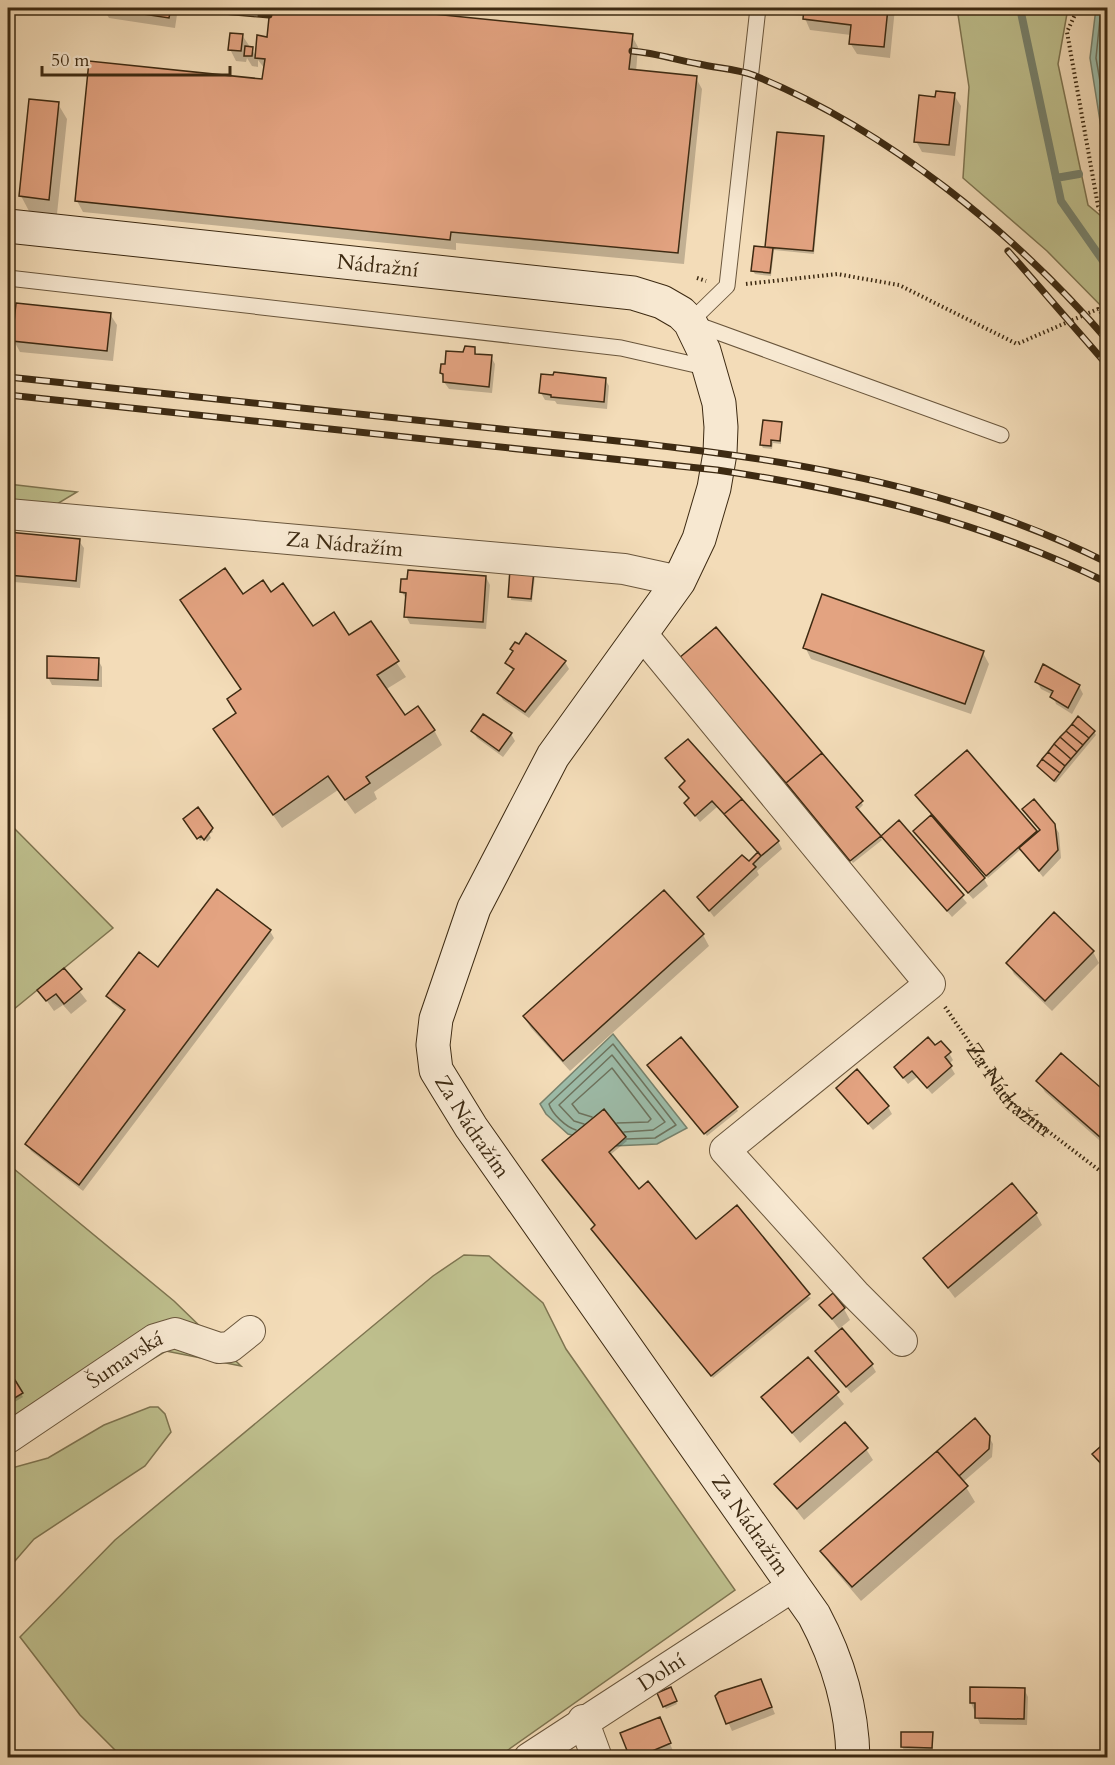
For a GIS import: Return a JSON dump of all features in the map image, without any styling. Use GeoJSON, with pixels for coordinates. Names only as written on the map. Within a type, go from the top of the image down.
{"type":"FeatureCollection","features":[{"type":"Feature","properties":{"kind":"main road","name":"Nádražní"},"geometry":{"type":"LineString","coordinates":[[8,226],[633,293],[662,302],[690,322]]}},
{"type":"Feature","properties":{"kind":"main road"},"geometry":{"type":"LineString","coordinates":[[690,322],[710,369]]}},
{"type":"Feature","properties":{"kind":"main road","name":"Za Nádražím"},"geometry":{"type":"LineString","coordinates":[[710,369],[719,403],[720,453],[705,523],[679,581],[553,756],[474,908],[436,1019],[433,1045],[436,1070],[471,1127],[792,1587],[814,1615],[836,1662],[845,1697],[853,1758]]}},
{"type":"Feature","properties":{"kind":"street","name":"Za Nádražím"},"geometry":{"type":"LineString","coordinates":[[8,514],[624,569],[679,581]]}},
{"type":"Feature","properties":{"kind":"street"},"geometry":{"type":"LineString","coordinates":[[642,634],[930,984],[725,1150],[855,1293],[902,1341]]}},
{"type":"Feature","properties":{"kind":"street","name":"Šumavská"},"geometry":{"type":"LineString","coordinates":[[8,1438],[155,1339],[175,1333],[219,1348],[230,1347],[250,1331]]}},
{"type":"Feature","properties":{"kind":"street","name":"Dolní"},"geometry":{"type":"LineString","coordinates":[[529,1758],[583,1720],[792,1587]]}},
{"type":"Feature","properties":{"kind":"street"},"geometry":{"type":"LineString","coordinates":[[583,1720],[597,1758]]}},
{"type":"Feature","properties":{"kind":"lane"},"geometry":{"type":"LineString","coordinates":[[758,8],[726,286],[690,322],[1001,435]]}},
{"type":"Feature","properties":{"kind":"lane"},"geometry":{"type":"LineString","coordinates":[[8,278],[621,348],[710,369]]}},
{"type":"Feature","properties":{"kind":"path"},"geometry":{"type":"LineString","coordinates":[[1078,8],[1067,32],[1098,206],[1107,221]]}},
{"type":"Feature","properties":{"kind":"path"},"geometry":{"type":"LineString","coordinates":[[697,278],[726,286],[837,274],[899,285],[1017,344],[1098,309],[1107,320]]}},
{"type":"Feature","properties":{"kind":"path","name":"Za Nádražím"},"geometry":{"type":"LineString","coordinates":[[930,984],[1011,1103],[1107,1177]]}},
{"type":"Feature","properties":{"kind":"green space"},"geometry":{"type":"Polygon","coordinates":[[[957,8],[1068,8],[1058,64],[1088,205],[1107,221],[1107,312],[1047,251],[963,178],[969,87],[957,8]]]}},
{"type":"Feature","properties":{"kind":"green space"},"geometry":{"type":"Polygon","coordinates":[[[8,484],[77,492],[52,507],[8,503],[8,484]]]}},
{"type":"Feature","properties":{"kind":"green space"},"geometry":{"type":"Polygon","coordinates":[[[8,822],[113,928],[8,1014],[8,822]]]}},
{"type":"Feature","properties":{"kind":"green space"},"geometry":{"type":"Polygon","coordinates":[[[8,1164],[174,1301],[241,1366],[166,1351],[8,1445],[8,1164]]]}},
{"type":"Feature","properties":{"kind":"green space"},"geometry":{"type":"Polygon","coordinates":[[[464,1255],[489,1256],[543,1303],[566,1349],[735,1590],[498,1757],[122,1757],[80,1715],[20,1637],[115,1540],[433,1276],[464,1255]]]}},
{"type":"Feature","properties":{"kind":"green space"},"geometry":{"type":"Polygon","coordinates":[[[150,1407],[158,1407],[165,1414],[171,1432],[145,1466],[34,1539],[8,1569],[8,1469],[48,1458],[104,1425],[150,1407]]]}},
{"type":"Feature","properties":{"kind":"water"},"geometry":{"type":"Polygon","coordinates":[[[1096,8],[1107,8],[1107,165],[1090,58],[1096,8]]]}},
{"type":"Feature","properties":{"kind":"water"},"geometry":{"type":"Polygon","coordinates":[[[613,1034],[687,1128],[657,1144],[613,1146],[568,1134],[546,1114],[540,1104],[613,1034]]]}},
{"type":"Feature","properties":{"kind":"building"},"geometry":{"type":"Polygon","coordinates":[[[103,8],[171,8],[169,18],[103,8]]]}},
{"type":"Feature","properties":{"kind":"building"},"geometry":{"type":"Polygon","coordinates":[[[270,8],[374,8],[633,34],[629,69],[697,76],[678,253],[451,232],[450,240],[75,201],[89,61],[262,79],[265,59],[255,58],[257,35],[267,37],[270,8]]]}},
{"type":"Feature","properties":{"kind":"building"},"geometry":{"type":"Polygon","coordinates":[[[804,8],[888,8],[884,47],[849,44],[851,25],[803,19],[804,8]]]}},
{"type":"Feature","properties":{"kind":"building"},"geometry":{"type":"Polygon","coordinates":[[[230,33],[243,34],[241,51],[228,50],[230,33]]]}},
{"type":"Feature","properties":{"kind":"building"},"geometry":{"type":"Polygon","coordinates":[[[245,46],[253,47],[252,56],[244,56],[245,46]]]}},
{"type":"Feature","properties":{"kind":"building"},"geometry":{"type":"Polygon","coordinates":[[[936,91],[955,93],[949,145],[914,142],[919,95],[935,97],[936,91]]]}},
{"type":"Feature","properties":{"kind":"building"},"geometry":{"type":"Polygon","coordinates":[[[29,99],[59,102],[49,200],[19,196],[29,99]]]}},
{"type":"Feature","properties":{"kind":"building"},"geometry":{"type":"Polygon","coordinates":[[[777,132],[824,136],[813,251],[765,247],[777,132]]]}},
{"type":"Feature","properties":{"kind":"building"},"geometry":{"type":"Polygon","coordinates":[[[754,246],[773,248],[770,273],[751,271],[754,246]]]}},
{"type":"Feature","properties":{"kind":"building"},"geometry":{"type":"Polygon","coordinates":[[[16,303],[111,313],[107,351],[12,341],[16,303]]]}},
{"type":"Feature","properties":{"kind":"building"},"geometry":{"type":"Polygon","coordinates":[[[465,346],[475,347],[475,354],[492,355],[489,387],[443,382],[443,374],[440,373],[441,364],[445,364],[446,351],[463,352],[465,346]]]}},
{"type":"Feature","properties":{"kind":"building"},"geometry":{"type":"Polygon","coordinates":[[[554,372],[606,378],[604,402],[551,397],[551,395],[539,393],[541,374],[553,375],[554,372]]]}},
{"type":"Feature","properties":{"kind":"building"},"geometry":{"type":"Polygon","coordinates":[[[763,420],[782,422],[780,441],[771,440],[771,446],[760,445],[763,420]]]}},
{"type":"Feature","properties":{"kind":"building"},"geometry":{"type":"Polygon","coordinates":[[[8,532],[80,539],[76,581],[8,575],[8,532]]]}},
{"type":"Feature","properties":{"kind":"building"},"geometry":{"type":"Polygon","coordinates":[[[225,568],[243,594],[263,580],[271,592],[283,583],[313,626],[334,612],[349,635],[371,621],[399,661],[377,675],[405,715],[418,706],[435,730],[366,777],[370,783],[345,800],[328,776],[273,815],[213,729],[236,713],[227,699],[241,689],[180,600],[225,568]]]}},
{"type":"Feature","properties":{"kind":"building"},"geometry":{"type":"Polygon","coordinates":[[[510,569],[534,571],[531,599],[508,597],[510,569]]]}},
{"type":"Feature","properties":{"kind":"building"},"geometry":{"type":"Polygon","coordinates":[[[408,570],[486,576],[483,622],[404,617],[406,593],[400,592],[401,579],[407,579],[408,570]]]}},
{"type":"Feature","properties":{"kind":"building"},"geometry":{"type":"Polygon","coordinates":[[[8,582],[13,583],[11,606],[8,605],[8,582]]]}},
{"type":"Feature","properties":{"kind":"building"},"geometry":{"type":"Polygon","coordinates":[[[822,594],[984,651],[965,704],[803,648],[822,594]]]}},
{"type":"Feature","properties":{"kind":"building"},"geometry":{"type":"Polygon","coordinates":[[[716,627],[822,753],[786,783],[679,658],[716,627]]]}},
{"type":"Feature","properties":{"kind":"building"},"geometry":{"type":"Polygon","coordinates":[[[526,633],[566,661],[525,712],[497,693],[514,669],[505,663],[513,651],[510,649],[515,642],[519,644],[526,633]]]}},
{"type":"Feature","properties":{"kind":"building"},"geometry":{"type":"Polygon","coordinates":[[[47,656],[99,658],[98,680],[47,678],[47,656]]]}},
{"type":"Feature","properties":{"kind":"building"},"geometry":{"type":"Polygon","coordinates":[[[1043,664],[1080,685],[1068,708],[1050,697],[1053,691],[1035,682],[1043,664]]]}},
{"type":"Feature","properties":{"kind":"building"},"geometry":{"type":"Polygon","coordinates":[[[483,714],[512,733],[499,751],[471,731],[483,714]]]}},
{"type":"Feature","properties":{"kind":"building"},"geometry":{"type":"Polygon","coordinates":[[[1078,716],[1095,731],[1089,738],[1072,724],[1078,716]]]}},
{"type":"Feature","properties":{"kind":"building"},"geometry":{"type":"Polygon","coordinates":[[[1072,724],[1089,738],[1083,745],[1066,731],[1072,724]]]}},
{"type":"Feature","properties":{"kind":"building"},"geometry":{"type":"Polygon","coordinates":[[[1066,731],[1083,745],[1077,752],[1060,737],[1066,731]]]}},
{"type":"Feature","properties":{"kind":"building"},"geometry":{"type":"Polygon","coordinates":[[[1060,737],[1077,752],[1071,759],[1054,744],[1060,737]]]}},
{"type":"Feature","properties":{"kind":"building"},"geometry":{"type":"Polygon","coordinates":[[[688,739],[742,799],[724,814],[712,801],[695,816],[684,803],[689,798],[679,787],[685,781],[665,758],[688,739]]]}},
{"type":"Feature","properties":{"kind":"building"},"geometry":{"type":"Polygon","coordinates":[[[1054,744],[1071,759],[1065,766],[1048,752],[1054,744]]]}},
{"type":"Feature","properties":{"kind":"building"},"geometry":{"type":"Polygon","coordinates":[[[967,750],[1037,831],[986,876],[915,795],[967,750]]]}},
{"type":"Feature","properties":{"kind":"building"},"geometry":{"type":"Polygon","coordinates":[[[1048,752],[1065,766],[1060,773],[1042,759],[1048,752]]]}},
{"type":"Feature","properties":{"kind":"building"},"geometry":{"type":"Polygon","coordinates":[[[822,753],[863,801],[856,807],[881,836],[850,861],[786,783],[822,753]]]}},
{"type":"Feature","properties":{"kind":"building"},"geometry":{"type":"Polygon","coordinates":[[[1042,759],[1060,773],[1054,781],[1037,766],[1042,759]]]}},
{"type":"Feature","properties":{"kind":"building"},"geometry":{"type":"Polygon","coordinates":[[[742,799],[779,841],[761,856],[724,814],[742,799]]]}},
{"type":"Feature","properties":{"kind":"building"},"geometry":{"type":"Polygon","coordinates":[[[1034,799],[1055,824],[1058,850],[1039,871],[1019,848],[1040,830],[1022,809],[1034,799]]]}},
{"type":"Feature","properties":{"kind":"building"},"geometry":{"type":"Polygon","coordinates":[[[198,807],[213,828],[204,840],[201,836],[197,839],[183,819],[198,807]]]}},
{"type":"Feature","properties":{"kind":"building"},"geometry":{"type":"Polygon","coordinates":[[[931,815],[985,878],[968,893],[913,831],[931,815]]]}},
{"type":"Feature","properties":{"kind":"building"},"geometry":{"type":"Polygon","coordinates":[[[899,820],[964,895],[947,911],[881,836],[899,820]]]}},
{"type":"Feature","properties":{"kind":"building"},"geometry":{"type":"Polygon","coordinates":[[[758,852],[761,856],[753,864],[756,867],[709,911],[697,897],[742,855],[749,861],[758,852]]]}},
{"type":"Feature","properties":{"kind":"building"},"geometry":{"type":"Polygon","coordinates":[[[217,889],[271,930],[79,1185],[25,1144],[125,1010],[106,996],[139,952],[158,967],[217,889]]]}},
{"type":"Feature","properties":{"kind":"building"},"geometry":{"type":"Polygon","coordinates":[[[664,890],[704,934],[563,1061],[523,1016],[664,890]]]}},
{"type":"Feature","properties":{"kind":"building"},"geometry":{"type":"Polygon","coordinates":[[[1054,912],[1094,951],[1045,1001],[1006,963],[1054,912]]]}},
{"type":"Feature","properties":{"kind":"building"},"geometry":{"type":"Polygon","coordinates":[[[64,968],[82,989],[64,1004],[56,994],[46,1001],[37,990],[64,968]]]}},
{"type":"Feature","properties":{"kind":"building"},"geometry":{"type":"Polygon","coordinates":[[[681,1037],[738,1107],[704,1134],[647,1065],[681,1037]]]}},
{"type":"Feature","properties":{"kind":"building"},"geometry":{"type":"Polygon","coordinates":[[[928,1037],[935,1045],[941,1041],[951,1052],[945,1057],[952,1066],[927,1088],[912,1071],[903,1078],[894,1067],[928,1037]]]}},
{"type":"Feature","properties":{"kind":"building"},"geometry":{"type":"Polygon","coordinates":[[[1061,1053],[1108,1094],[1108,1144],[1036,1081],[1061,1053]]]}},
{"type":"Feature","properties":{"kind":"building"},"geometry":{"type":"Polygon","coordinates":[[[857,1069],[889,1106],[868,1124],[836,1088],[857,1069]]]}},
{"type":"Feature","properties":{"kind":"building"},"geometry":{"type":"Polygon","coordinates":[[[604,1109],[626,1137],[609,1152],[639,1189],[648,1181],[696,1239],[737,1205],[810,1294],[711,1376],[591,1229],[595,1225],[542,1160],[604,1109]]]}},
{"type":"Feature","properties":{"kind":"building"},"geometry":{"type":"Polygon","coordinates":[[[1012,1183],[1037,1213],[948,1288],[923,1258],[1012,1183]]]}},
{"type":"Feature","properties":{"kind":"building"},"geometry":{"type":"Polygon","coordinates":[[[833,1293],[845,1308],[832,1319],[819,1305],[833,1293]]]}},
{"type":"Feature","properties":{"kind":"building"},"geometry":{"type":"Polygon","coordinates":[[[842,1328],[873,1364],[846,1387],[815,1351],[842,1328]]]}},
{"type":"Feature","properties":{"kind":"building"},"geometry":{"type":"Polygon","coordinates":[[[808,1357],[839,1392],[792,1433],[761,1397],[808,1357]]]}},
{"type":"Feature","properties":{"kind":"building"},"geometry":{"type":"Polygon","coordinates":[[[15,1380],[23,1393],[8,1402],[8,1384],[15,1380]]]}},
{"type":"Feature","properties":{"kind":"building"},"geometry":{"type":"Polygon","coordinates":[[[975,1418],[990,1436],[989,1449],[959,1476],[937,1451],[975,1418]]]}},
{"type":"Feature","properties":{"kind":"building"},"geometry":{"type":"Polygon","coordinates":[[[845,1422],[868,1448],[797,1509],[774,1484],[845,1422]]]}},
{"type":"Feature","properties":{"kind":"building"},"geometry":{"type":"Polygon","coordinates":[[[1108,1440],[1108,1471],[1092,1454],[1108,1440]]]}},
{"type":"Feature","properties":{"kind":"building"},"geometry":{"type":"Polygon","coordinates":[[[937,1451],[968,1486],[852,1587],[820,1551],[937,1451]]]}},
{"type":"Feature","properties":{"kind":"building"},"geometry":{"type":"Polygon","coordinates":[[[761,1679],[772,1707],[726,1724],[715,1696],[719,1692],[761,1679]]]}},
{"type":"Feature","properties":{"kind":"building"},"geometry":{"type":"Polygon","coordinates":[[[671,1687],[677,1701],[663,1707],[657,1693],[671,1687]]]}},
{"type":"Feature","properties":{"kind":"building"},"geometry":{"type":"Polygon","coordinates":[[[970,1687],[1025,1688],[1024,1719],[975,1718],[975,1703],[970,1703],[970,1687]]]}},
{"type":"Feature","properties":{"kind":"building"},"geometry":{"type":"Polygon","coordinates":[[[660,1717],[671,1743],[645,1754],[644,1758],[630,1758],[620,1733],[660,1717]]]}},
{"type":"Feature","properties":{"kind":"building"},"geometry":{"type":"Polygon","coordinates":[[[901,1732],[933,1732],[932,1748],[901,1747],[901,1732]]]}},
{"type":"Feature","properties":{"kind":"waterway"},"geometry":{"type":"LineString","coordinates":[[1020,8],[1061,201],[1108,268]]}},
{"type":"Feature","properties":{"kind":"waterway"},"geometry":{"type":"LineString","coordinates":[[1056,178],[1079,174]]}},
{"type":"Feature","properties":{"kind":"railway"},"geometry":{"type":"LineString","coordinates":[[188,8],[269,15]]}},
{"type":"Feature","properties":{"kind":"railway"},"geometry":{"type":"LineString","coordinates":[[632,51],[753,75],[802,97],[851,124],[899,154],[990,223],[1032,261],[1108,341]]}},
{"type":"Feature","properties":{"kind":"railway"},"geometry":{"type":"LineString","coordinates":[[1008,251],[1108,366]]}},
{"type":"Feature","properties":{"kind":"railway"},"geometry":{"type":"LineString","coordinates":[[8,377],[657,445],[811,468],[887,484],[963,505],[1036,531],[1108,563]]}},
{"type":"Feature","properties":{"kind":"railway"},"geometry":{"type":"LineString","coordinates":[[8,395],[717,470],[768,478],[868,498],[966,526],[1014,542],[1108,583]]}}]}
